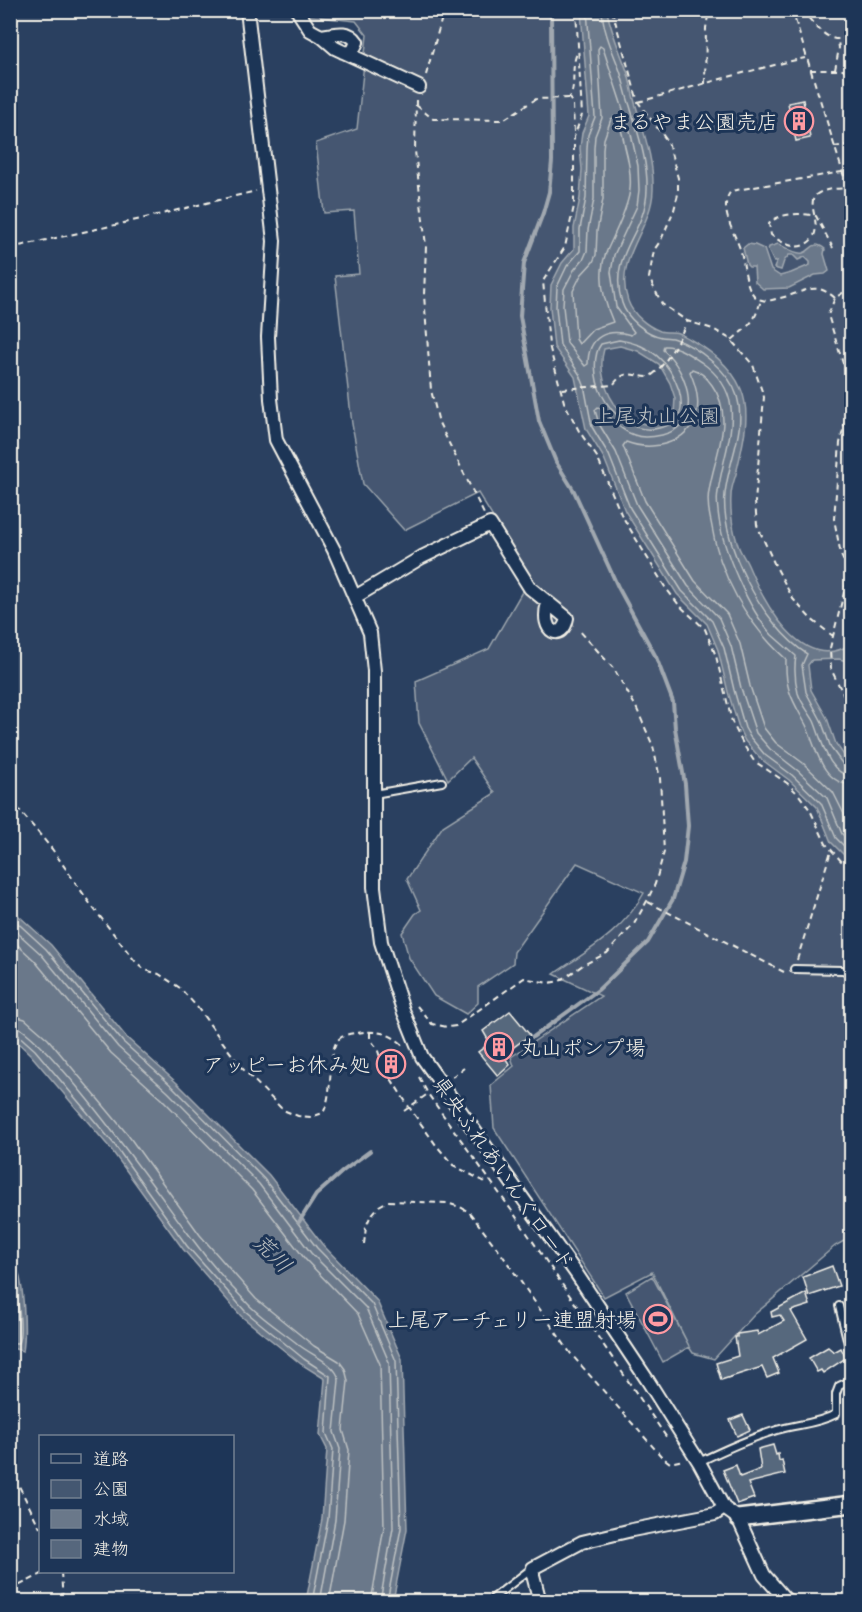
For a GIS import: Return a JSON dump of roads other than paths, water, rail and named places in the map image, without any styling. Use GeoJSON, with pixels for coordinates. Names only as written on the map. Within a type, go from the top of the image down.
{"type":"FeatureCollection","features":[{"type":"Feature","properties":{"kind":"street"},"geometry":{"type":"LineString","coordinates":[[247,10],[274,240],[268,337],[269,374],[276,440],[334,550],[370,633],[374,671],[374,887],[381,942],[407,1022],[422,1057],[576,1273],[648,1381],[690,1457],[724,1508],[738,1518],[764,1575],[789,1602]]}},
{"type":"Feature","properties":{"kind":"street"},"geometry":{"type":"LineString","coordinates":[[297,10],[310,30],[343,52],[419,87]]}},
{"type":"Feature","properties":{"kind":"street"},"geometry":{"type":"LineString","coordinates":[[321,36],[346,33],[355,37],[356,48],[352,53],[343,52]]}},
{"type":"Feature","properties":{"kind":"street"},"geometry":{"type":"LineString","coordinates":[[355,597],[422,557],[490,524],[530,588],[567,618],[566,626],[562,630],[555,632],[549,629],[545,622],[548,603]]}},
{"type":"Feature","properties":{"kind":"street"},"geometry":{"type":"LineString","coordinates":[[738,1518],[852,1504]]}},
{"type":"Feature","properties":{"kind":"street"},"geometry":{"type":"LineString","coordinates":[[540,1602],[533,1568],[582,1542],[715,1514],[724,1508]]}},
{"type":"Feature","properties":{"kind":"lane"},"geometry":{"type":"LineString","coordinates":[[374,794],[442,782]]}},
{"type":"Feature","properties":{"kind":"lane"},"geometry":{"type":"LineString","coordinates":[[794,969],[842,970],[852,973]]}},
{"type":"Feature","properties":{"kind":"lane"},"geometry":{"type":"LineString","coordinates":[[839,1306],[852,1360]]}},
{"type":"Feature","properties":{"kind":"lane"},"geometry":{"type":"LineString","coordinates":[[690,1457],[728,1448],[779,1429],[824,1421],[836,1414],[836,1394],[839,1386],[852,1380]]}},
{"type":"Feature","properties":{"kind":"lane"},"geometry":{"type":"LineString","coordinates":[[493,1602],[492,1599],[533,1568]]}},
{"type":"Feature","properties":{"kind":"water"},"geometry":{"type":"Polygon","coordinates":[[[581,11],[607,11],[648,147],[653,179],[651,205],[625,272],[628,301],[637,315],[650,326],[662,332],[678,333],[715,356],[730,371],[741,389],[746,420],[732,490],[732,521],[740,550],[774,614],[801,643],[816,650],[833,651],[851,644],[851,662],[839,659],[812,660],[808,665],[811,690],[827,718],[836,744],[851,765],[851,862],[831,842],[817,807],[789,780],[761,759],[745,741],[728,692],[718,650],[707,624],[677,594],[625,511],[604,458],[586,429],[575,377],[554,347],[550,307],[551,285],[562,263],[574,249],[574,228],[580,198],[582,169],[580,148],[582,133],[589,116],[581,11]],[[620,346],[604,349],[602,365],[604,381],[619,410],[631,419],[644,424],[659,422],[674,413],[675,398],[670,383],[659,364],[638,351],[620,346]]]}},
{"type":"Feature","properties":{"kind":"water"},"geometry":{"type":"Polygon","coordinates":[[[748,244],[764,249],[771,270],[780,276],[810,265],[810,262],[805,257],[798,260],[793,255],[789,255],[781,270],[774,268],[777,261],[774,262],[768,250],[769,247],[778,244],[800,253],[806,252],[815,245],[821,246],[825,249],[824,254],[829,271],[789,288],[763,289],[755,282],[754,267],[747,265],[743,248],[748,244]]]}},
{"type":"Feature","properties":{"kind":"water","name":"荒川"},"geometry":{"type":"Polygon","coordinates":[[[10,908],[51,945],[127,1038],[177,1083],[269,1175],[322,1244],[377,1301],[402,1359],[407,1529],[393,1601],[306,1601],[322,1519],[327,1449],[320,1435],[325,1379],[301,1364],[241,1316],[183,1249],[110,1148],[30,1054],[11,1036],[10,908]]]}},
{"type":"Feature","properties":{"kind":"water"},"geometry":{"type":"Polygon","coordinates":[[[11,1261],[17,1269],[23,1297],[23,1351],[11,1348],[11,1261]]]}},
{"type":"Feature","properties":{"kind":"waterway"},"geometry":{"type":"LineString","coordinates":[[533,1037],[598,990],[648,942],[673,899],[684,862],[688,826],[685,784],[673,702],[656,657],[618,587],[574,491],[556,462],[539,421],[520,316],[524,263],[549,192],[552,161],[551,10]]}},
{"type":"Feature","properties":{"kind":"waterway"},"geometry":{"type":"LineString","coordinates":[[299,1222],[316,1195],[370,1151]]}},
{"type":"Feature","properties":{"kind":"place","name":"まるやま公園売店"},"geometry":{"type":"Point","coordinates":[799,121]}},
{"type":"Feature","properties":{"kind":"place","name":"丸山ポンプ場"},"geometry":{"type":"Point","coordinates":[499,1047]}},
{"type":"Feature","properties":{"kind":"place","name":"アッピーお休み処"},"geometry":{"type":"Point","coordinates":[391,1064]}},
{"type":"Feature","properties":{"kind":"place","name":"上尾アーチェリー連盟射場"},"geometry":{"type":"Point","coordinates":[658,1319]}},
{"type":"Feature","properties":{"kind":"park label","name":"上尾丸山公園"},"geometry":{"type":"Point","coordinates":[657,415]}}]}
